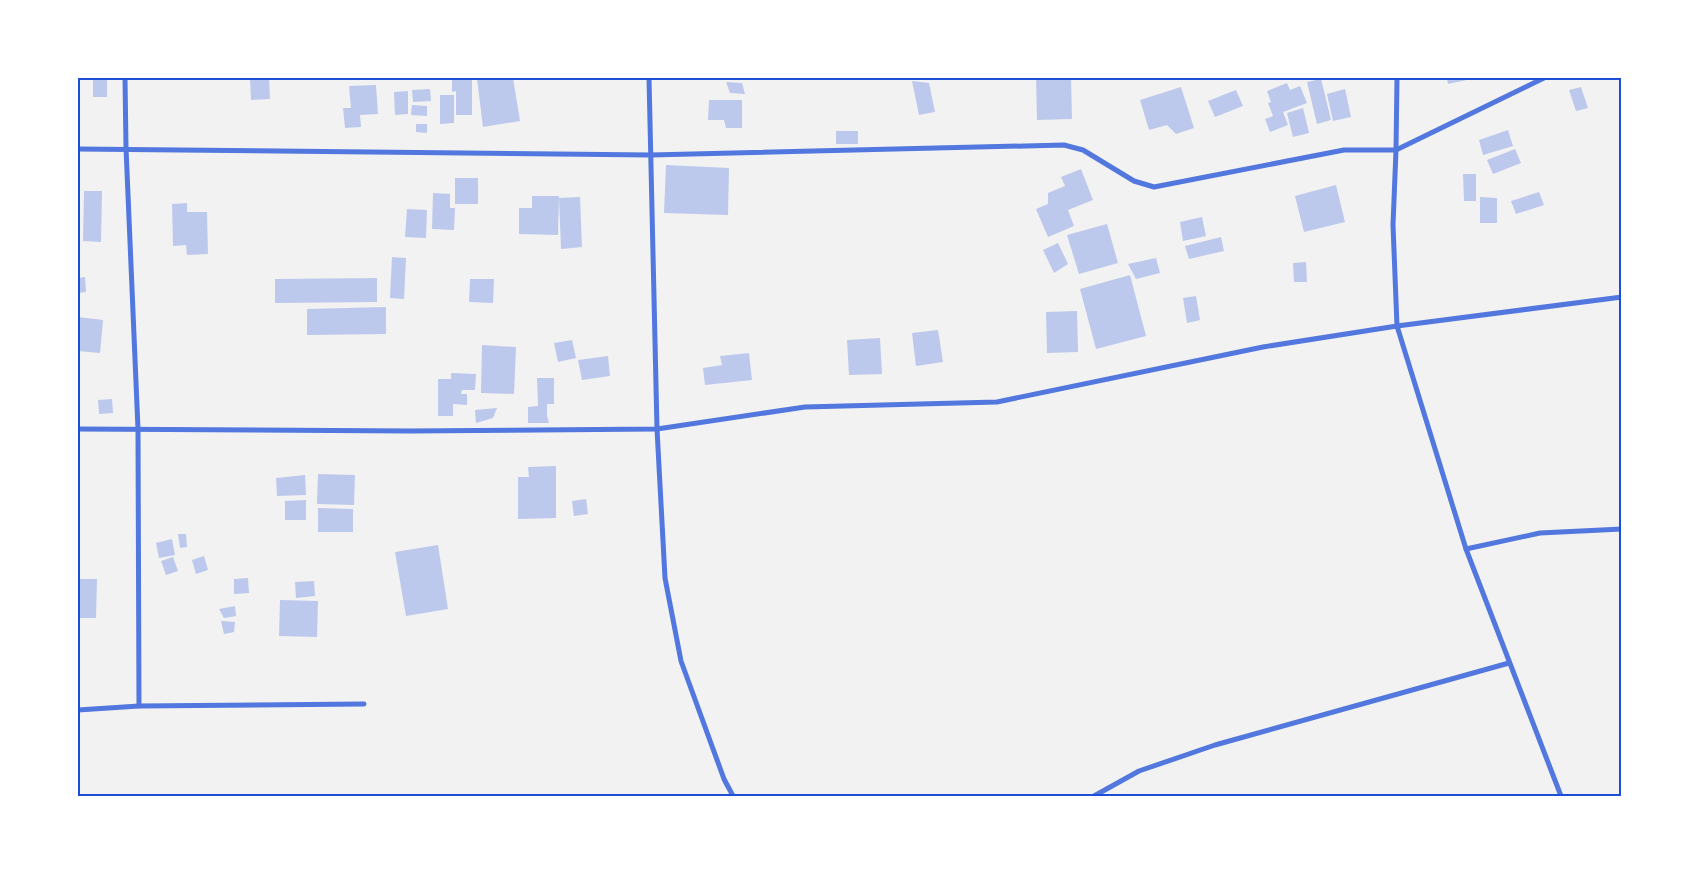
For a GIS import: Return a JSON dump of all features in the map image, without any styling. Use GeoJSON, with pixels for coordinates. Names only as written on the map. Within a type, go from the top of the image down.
{"type":"FeatureCollection","features":[{"type":"Feature","properties":{"kind":"street"},"geometry":{"type":"LineString","coordinates":[[125,78],[126,148],[138,429],[139,706]]}},
{"type":"Feature","properties":{"kind":"street"},"geometry":{"type":"LineString","coordinates":[[649,78],[657,429],[665,578],[681,661],[724,779],[733,796]]}},
{"type":"Feature","properties":{"kind":"street"},"geometry":{"type":"LineString","coordinates":[[1397,78],[1392,225],[1396,326],[1466,549],[1560,796]]}},
{"type":"Feature","properties":{"kind":"street"},"geometry":{"type":"LineString","coordinates":[[78,148],[651,155],[1064,145],[1083,150],[1134,181],[1154,187],[1344,150],[1396,150],[1544,78]]}},
{"type":"Feature","properties":{"kind":"street"},"geometry":{"type":"LineString","coordinates":[[78,429],[410,431],[657,429],[805,407],[997,402],[1263,348],[1396,326],[1622,297]]}},
{"type":"Feature","properties":{"kind":"street"},"geometry":{"type":"LineString","coordinates":[[1466,549],[1540,533],[1622,529]]}},
{"type":"Feature","properties":{"kind":"street"},"geometry":{"type":"LineString","coordinates":[[1094,796],[1139,771],[1215,745],[1509,663]]}},
{"type":"Feature","properties":{"kind":"street"},"geometry":{"type":"LineString","coordinates":[[78,710],[139,706],[364,704]]}},
{"type":"Feature","properties":{"kind":"building"},"geometry":{"type":"Polygon","coordinates":[[[250,78],[269,78],[270,99],[251,100],[250,78]]]}},
{"type":"Feature","properties":{"kind":"building"},"geometry":{"type":"Polygon","coordinates":[[[452,78],[472,78],[472,115],[456,115],[456,91],[452,92],[452,78]]]}},
{"type":"Feature","properties":{"kind":"building"},"geometry":{"type":"Polygon","coordinates":[[[513,78],[520,121],[483,127],[477,79],[513,78]]]}},
{"type":"Feature","properties":{"kind":"building"},"geometry":{"type":"Polygon","coordinates":[[[1036,78],[1071,78],[1072,119],[1037,120],[1036,78]]]}},
{"type":"Feature","properties":{"kind":"building"},"geometry":{"type":"Polygon","coordinates":[[[1447,78],[1476,78],[1448,84],[1447,78]]]}},
{"type":"Feature","properties":{"kind":"building"},"geometry":{"type":"Polygon","coordinates":[[[93,79],[107,79],[107,97],[93,97],[93,79]]]}},
{"type":"Feature","properties":{"kind":"building"},"geometry":{"type":"Polygon","coordinates":[[[1321,79],[1331,120],[1317,124],[1307,82],[1321,79]]]}},
{"type":"Feature","properties":{"kind":"building"},"geometry":{"type":"Polygon","coordinates":[[[912,81],[929,83],[935,112],[919,115],[912,81]]]}},
{"type":"Feature","properties":{"kind":"building"},"geometry":{"type":"Polygon","coordinates":[[[726,82],[742,83],[745,94],[730,93],[726,82]]]}},
{"type":"Feature","properties":{"kind":"building"},"geometry":{"type":"Polygon","coordinates":[[[1287,83],[1290,90],[1300,86],[1307,103],[1283,112],[1288,125],[1270,132],[1265,119],[1273,116],[1268,103],[1271,102],[1267,91],[1287,83]]]}},
{"type":"Feature","properties":{"kind":"building"},"geometry":{"type":"Polygon","coordinates":[[[376,85],[378,114],[360,115],[361,127],[345,128],[343,108],[351,108],[349,86],[376,85]]]}},
{"type":"Feature","properties":{"kind":"building"},"geometry":{"type":"Polygon","coordinates":[[[1181,87],[1194,128],[1176,134],[1167,125],[1149,130],[1140,100],[1181,87]]]}},
{"type":"Feature","properties":{"kind":"building"},"geometry":{"type":"Polygon","coordinates":[[[1581,87],[1588,108],[1576,111],[1569,90],[1581,87]]]}},
{"type":"Feature","properties":{"kind":"building"},"geometry":{"type":"Polygon","coordinates":[[[430,89],[431,101],[413,102],[412,90],[430,89]]]}},
{"type":"Feature","properties":{"kind":"building"},"geometry":{"type":"Polygon","coordinates":[[[1345,89],[1351,117],[1333,121],[1327,94],[1345,89]]]}},
{"type":"Feature","properties":{"kind":"building"},"geometry":{"type":"Polygon","coordinates":[[[1236,90],[1243,106],[1215,117],[1208,101],[1236,90]]]}},
{"type":"Feature","properties":{"kind":"building"},"geometry":{"type":"Polygon","coordinates":[[[408,91],[408,114],[395,115],[394,92],[408,91]]]}},
{"type":"Feature","properties":{"kind":"building"},"geometry":{"type":"Polygon","coordinates":[[[440,95],[454,95],[454,123],[440,124],[440,95]]]}},
{"type":"Feature","properties":{"kind":"building"},"geometry":{"type":"Polygon","coordinates":[[[709,100],[742,100],[742,128],[726,128],[724,120],[708,120],[709,100]]]}},
{"type":"Feature","properties":{"kind":"building"},"geometry":{"type":"Polygon","coordinates":[[[412,105],[427,106],[427,116],[411,115],[412,105]]]}},
{"type":"Feature","properties":{"kind":"building"},"geometry":{"type":"Polygon","coordinates":[[[1303,108],[1309,133],[1293,137],[1287,113],[1303,108]]]}},
{"type":"Feature","properties":{"kind":"building"},"geometry":{"type":"Polygon","coordinates":[[[416,124],[427,124],[427,133],[416,132],[416,124]]]}},
{"type":"Feature","properties":{"kind":"building"},"geometry":{"type":"Polygon","coordinates":[[[1508,130],[1513,146],[1483,155],[1479,140],[1508,130]]]}},
{"type":"Feature","properties":{"kind":"building"},"geometry":{"type":"Polygon","coordinates":[[[836,131],[858,131],[858,144],[836,144],[836,131]]]}},
{"type":"Feature","properties":{"kind":"building"},"geometry":{"type":"Polygon","coordinates":[[[1515,149],[1521,163],[1493,174],[1487,160],[1515,149]]]}},
{"type":"Feature","properties":{"kind":"building"},"geometry":{"type":"Polygon","coordinates":[[[666,165],[729,168],[728,215],[664,213],[666,165]]]}},
{"type":"Feature","properties":{"kind":"building"},"geometry":{"type":"Polygon","coordinates":[[[1081,169],[1093,200],[1068,210],[1074,226],[1048,237],[1036,209],[1048,204],[1048,193],[1065,186],[1061,177],[1081,169]]]}},
{"type":"Feature","properties":{"kind":"building"},"geometry":{"type":"Polygon","coordinates":[[[1463,174],[1476,174],[1476,201],[1464,201],[1463,174]]]}},
{"type":"Feature","properties":{"kind":"building"},"geometry":{"type":"Polygon","coordinates":[[[455,178],[478,178],[478,204],[455,204],[455,178]]]}},
{"type":"Feature","properties":{"kind":"building"},"geometry":{"type":"Polygon","coordinates":[[[1336,185],[1345,222],[1304,232],[1295,196],[1336,185]]]}},
{"type":"Feature","properties":{"kind":"building"},"geometry":{"type":"Polygon","coordinates":[[[84,191],[102,191],[101,242],[83,241],[84,191]]]}},
{"type":"Feature","properties":{"kind":"building"},"geometry":{"type":"Polygon","coordinates":[[[1539,192],[1544,205],[1516,214],[1511,201],[1539,192]]]}},
{"type":"Feature","properties":{"kind":"building"},"geometry":{"type":"Polygon","coordinates":[[[433,193],[450,194],[450,208],[455,208],[454,230],[432,229],[433,193]]]}},
{"type":"Feature","properties":{"kind":"building"},"geometry":{"type":"Polygon","coordinates":[[[532,196],[559,196],[558,235],[519,234],[519,208],[532,208],[532,196]]]}},
{"type":"Feature","properties":{"kind":"building"},"geometry":{"type":"Polygon","coordinates":[[[580,197],[582,247],[561,249],[559,198],[580,197]]]}},
{"type":"Feature","properties":{"kind":"building"},"geometry":{"type":"Polygon","coordinates":[[[1480,197],[1497,198],[1497,223],[1480,223],[1480,197]]]}},
{"type":"Feature","properties":{"kind":"building"},"geometry":{"type":"Polygon","coordinates":[[[187,203],[187,212],[207,212],[208,254],[187,255],[186,245],[173,246],[172,204],[187,203]]]}},
{"type":"Feature","properties":{"kind":"building"},"geometry":{"type":"Polygon","coordinates":[[[407,209],[427,210],[426,238],[405,237],[407,209]]]}},
{"type":"Feature","properties":{"kind":"building"},"geometry":{"type":"Polygon","coordinates":[[[1202,217],[1206,236],[1183,241],[1180,222],[1202,217]]]}},
{"type":"Feature","properties":{"kind":"building"},"geometry":{"type":"Polygon","coordinates":[[[1107,224],[1118,263],[1079,274],[1067,235],[1107,224]]]}},
{"type":"Feature","properties":{"kind":"building"},"geometry":{"type":"Polygon","coordinates":[[[1221,237],[1224,251],[1189,259],[1185,246],[1221,237]]]}},
{"type":"Feature","properties":{"kind":"building"},"geometry":{"type":"Polygon","coordinates":[[[1058,243],[1068,264],[1054,273],[1043,250],[1058,243]]]}},
{"type":"Feature","properties":{"kind":"building"},"geometry":{"type":"Polygon","coordinates":[[[392,257],[406,258],[404,299],[390,298],[392,257]]]}},
{"type":"Feature","properties":{"kind":"building"},"geometry":{"type":"Polygon","coordinates":[[[1156,258],[1160,273],[1136,279],[1128,264],[1156,258]]]}},
{"type":"Feature","properties":{"kind":"building"},"geometry":{"type":"Polygon","coordinates":[[[1306,262],[1307,282],[1294,282],[1293,263],[1306,262]]]}},
{"type":"Feature","properties":{"kind":"building"},"geometry":{"type":"Polygon","coordinates":[[[1130,275],[1146,336],[1096,349],[1080,289],[1130,275]]]}},
{"type":"Feature","properties":{"kind":"building"},"geometry":{"type":"Polygon","coordinates":[[[85,277],[86,292],[78,293],[78,278],[85,277]]]}},
{"type":"Feature","properties":{"kind":"building"},"geometry":{"type":"Polygon","coordinates":[[[377,278],[377,302],[275,303],[275,279],[377,278]]]}},
{"type":"Feature","properties":{"kind":"building"},"geometry":{"type":"Polygon","coordinates":[[[470,279],[494,279],[493,303],[469,302],[470,279]]]}},
{"type":"Feature","properties":{"kind":"building"},"geometry":{"type":"Polygon","coordinates":[[[1196,296],[1200,320],[1187,323],[1183,298],[1196,296]]]}},
{"type":"Feature","properties":{"kind":"building"},"geometry":{"type":"Polygon","coordinates":[[[386,307],[386,334],[307,335],[307,309],[386,307]]]}},
{"type":"Feature","properties":{"kind":"building"},"geometry":{"type":"Polygon","coordinates":[[[1077,311],[1078,352],[1047,353],[1046,312],[1077,311]]]}},
{"type":"Feature","properties":{"kind":"building"},"geometry":{"type":"Polygon","coordinates":[[[78,317],[103,320],[100,353],[78,351],[78,317]]]}},
{"type":"Feature","properties":{"kind":"building"},"geometry":{"type":"Polygon","coordinates":[[[938,330],[943,362],[916,366],[912,333],[938,330]]]}},
{"type":"Feature","properties":{"kind":"building"},"geometry":{"type":"Polygon","coordinates":[[[880,338],[882,374],[849,375],[847,340],[880,338]]]}},
{"type":"Feature","properties":{"kind":"building"},"geometry":{"type":"Polygon","coordinates":[[[572,340],[576,358],[558,362],[554,343],[572,340]]]}},
{"type":"Feature","properties":{"kind":"building"},"geometry":{"type":"Polygon","coordinates":[[[482,345],[516,347],[514,394],[481,393],[482,345]]]}},
{"type":"Feature","properties":{"kind":"building"},"geometry":{"type":"Polygon","coordinates":[[[749,353],[752,380],[705,385],[703,368],[722,365],[720,356],[749,353]]]}},
{"type":"Feature","properties":{"kind":"building"},"geometry":{"type":"Polygon","coordinates":[[[608,356],[610,376],[582,380],[578,360],[608,356]]]}},
{"type":"Feature","properties":{"kind":"building"},"geometry":{"type":"Polygon","coordinates":[[[451,373],[476,374],[475,390],[462,390],[461,394],[467,394],[467,405],[453,404],[453,416],[438,416],[438,379],[451,379],[451,373]]]}},
{"type":"Feature","properties":{"kind":"building"},"geometry":{"type":"Polygon","coordinates":[[[537,378],[554,378],[554,404],[547,404],[549,423],[528,423],[528,407],[538,406],[537,378]]]}},
{"type":"Feature","properties":{"kind":"building"},"geometry":{"type":"Polygon","coordinates":[[[112,399],[113,413],[99,414],[98,400],[112,399]]]}},
{"type":"Feature","properties":{"kind":"building"},"geometry":{"type":"Polygon","coordinates":[[[497,408],[493,418],[476,423],[475,410],[497,408]]]}},
{"type":"Feature","properties":{"kind":"building"},"geometry":{"type":"Polygon","coordinates":[[[556,466],[556,518],[518,519],[518,477],[529,477],[528,467],[556,466]]]}},
{"type":"Feature","properties":{"kind":"building"},"geometry":{"type":"Polygon","coordinates":[[[318,474],[355,475],[354,505],[317,504],[318,474]]]}},
{"type":"Feature","properties":{"kind":"building"},"geometry":{"type":"Polygon","coordinates":[[[305,475],[306,495],[277,496],[276,478],[305,475]]]}},
{"type":"Feature","properties":{"kind":"building"},"geometry":{"type":"Polygon","coordinates":[[[586,499],[588,514],[574,516],[572,501],[586,499]]]}},
{"type":"Feature","properties":{"kind":"building"},"geometry":{"type":"Polygon","coordinates":[[[306,500],[306,520],[285,520],[285,501],[306,500]]]}},
{"type":"Feature","properties":{"kind":"building"},"geometry":{"type":"Polygon","coordinates":[[[318,508],[353,509],[353,532],[318,532],[318,508]]]}},
{"type":"Feature","properties":{"kind":"building"},"geometry":{"type":"Polygon","coordinates":[[[178,534],[186,534],[187,547],[180,548],[178,534]]]}},
{"type":"Feature","properties":{"kind":"building"},"geometry":{"type":"Polygon","coordinates":[[[172,539],[175,555],[159,558],[156,543],[172,539]]]}},
{"type":"Feature","properties":{"kind":"building"},"geometry":{"type":"Polygon","coordinates":[[[438,545],[448,609],[406,616],[395,552],[438,545]]]}},
{"type":"Feature","properties":{"kind":"building"},"geometry":{"type":"Polygon","coordinates":[[[204,556],[208,570],[196,574],[192,560],[204,556]]]}},
{"type":"Feature","properties":{"kind":"building"},"geometry":{"type":"Polygon","coordinates":[[[173,557],[178,571],[166,575],[161,561],[173,557]]]}},
{"type":"Feature","properties":{"kind":"building"},"geometry":{"type":"Polygon","coordinates":[[[248,578],[249,593],[234,594],[234,579],[248,578]]]}},
{"type":"Feature","properties":{"kind":"building"},"geometry":{"type":"Polygon","coordinates":[[[78,579],[97,579],[96,618],[78,618],[78,579]]]}},
{"type":"Feature","properties":{"kind":"building"},"geometry":{"type":"Polygon","coordinates":[[[314,581],[315,596],[296,598],[295,582],[314,581]]]}},
{"type":"Feature","properties":{"kind":"building"},"geometry":{"type":"Polygon","coordinates":[[[280,600],[318,601],[317,637],[279,636],[280,600]]]}},
{"type":"Feature","properties":{"kind":"building"},"geometry":{"type":"Polygon","coordinates":[[[235,606],[236,616],[224,618],[219,609],[235,606]]]}},
{"type":"Feature","properties":{"kind":"building"},"geometry":{"type":"Polygon","coordinates":[[[221,621],[235,622],[234,632],[224,634],[221,621]]]}}]}
